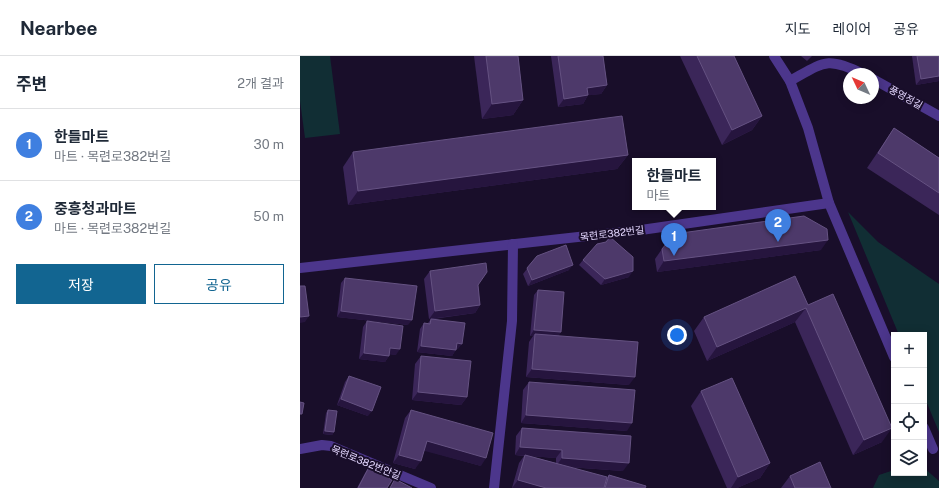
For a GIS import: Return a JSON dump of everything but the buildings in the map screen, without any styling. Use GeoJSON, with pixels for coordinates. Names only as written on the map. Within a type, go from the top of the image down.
{"type":"FeatureCollection","features":[{"type":"Feature","properties":{"kind":"street"},"geometry":{"type":"LineString","coordinates":[[774,56],[790,80],[808,128],[829,203],[891,350]]}},
{"type":"Feature","properties":{"kind":"street"},"geometry":{"type":"LineString","coordinates":[[790,80],[828,62],[838,62],[850,68]]}},
{"type":"Feature","properties":{"kind":"street","name":"풍영정길"},"geometry":{"type":"LineString","coordinates":[[879,82],[939,116]]}},
{"type":"Feature","properties":{"kind":"street","name":"목련로382번길"},"geometry":{"type":"LineString","coordinates":[[300,266],[641,230],[829,203]]}},
{"type":"Feature","properties":{"kind":"street"},"geometry":{"type":"LineString","coordinates":[[494,488],[512,321],[513,244]]}},
{"type":"Feature","properties":{"kind":"street"},"geometry":{"type":"LineString","coordinates":[[927,435],[933,449]]}},
{"type":"Feature","properties":{"kind":"street","name":"목련로382번안길"},"geometry":{"type":"LineString","coordinates":[[300,449],[331,446],[431,488]]}},
{"type":"Feature","properties":{"kind":"green space"},"geometry":{"type":"Polygon","coordinates":[[[300,56],[330,56],[340,134],[305,138],[300,101],[300,56]]]}},
{"type":"Feature","properties":{"kind":"green space"},"geometry":{"type":"Polygon","coordinates":[[[848,212],[878,242],[939,284],[939,432],[927,403],[927,332],[898,332],[848,212]]]}},
{"type":"Feature","properties":{"kind":"green space"},"geometry":{"type":"Polygon","coordinates":[[[891,471],[891,476],[927,476],[927,471],[939,481],[939,488],[873,488],[879,475],[891,471]]]}},
{"type":"Feature","properties":{"kind":"place","name":"중흥청과마트"},"geometry":{"type":"Point","coordinates":[778,242]}},
{"type":"Feature","properties":{"kind":"place","name":"한들마트"},"geometry":{"type":"Point","coordinates":[674,256]}}]}
